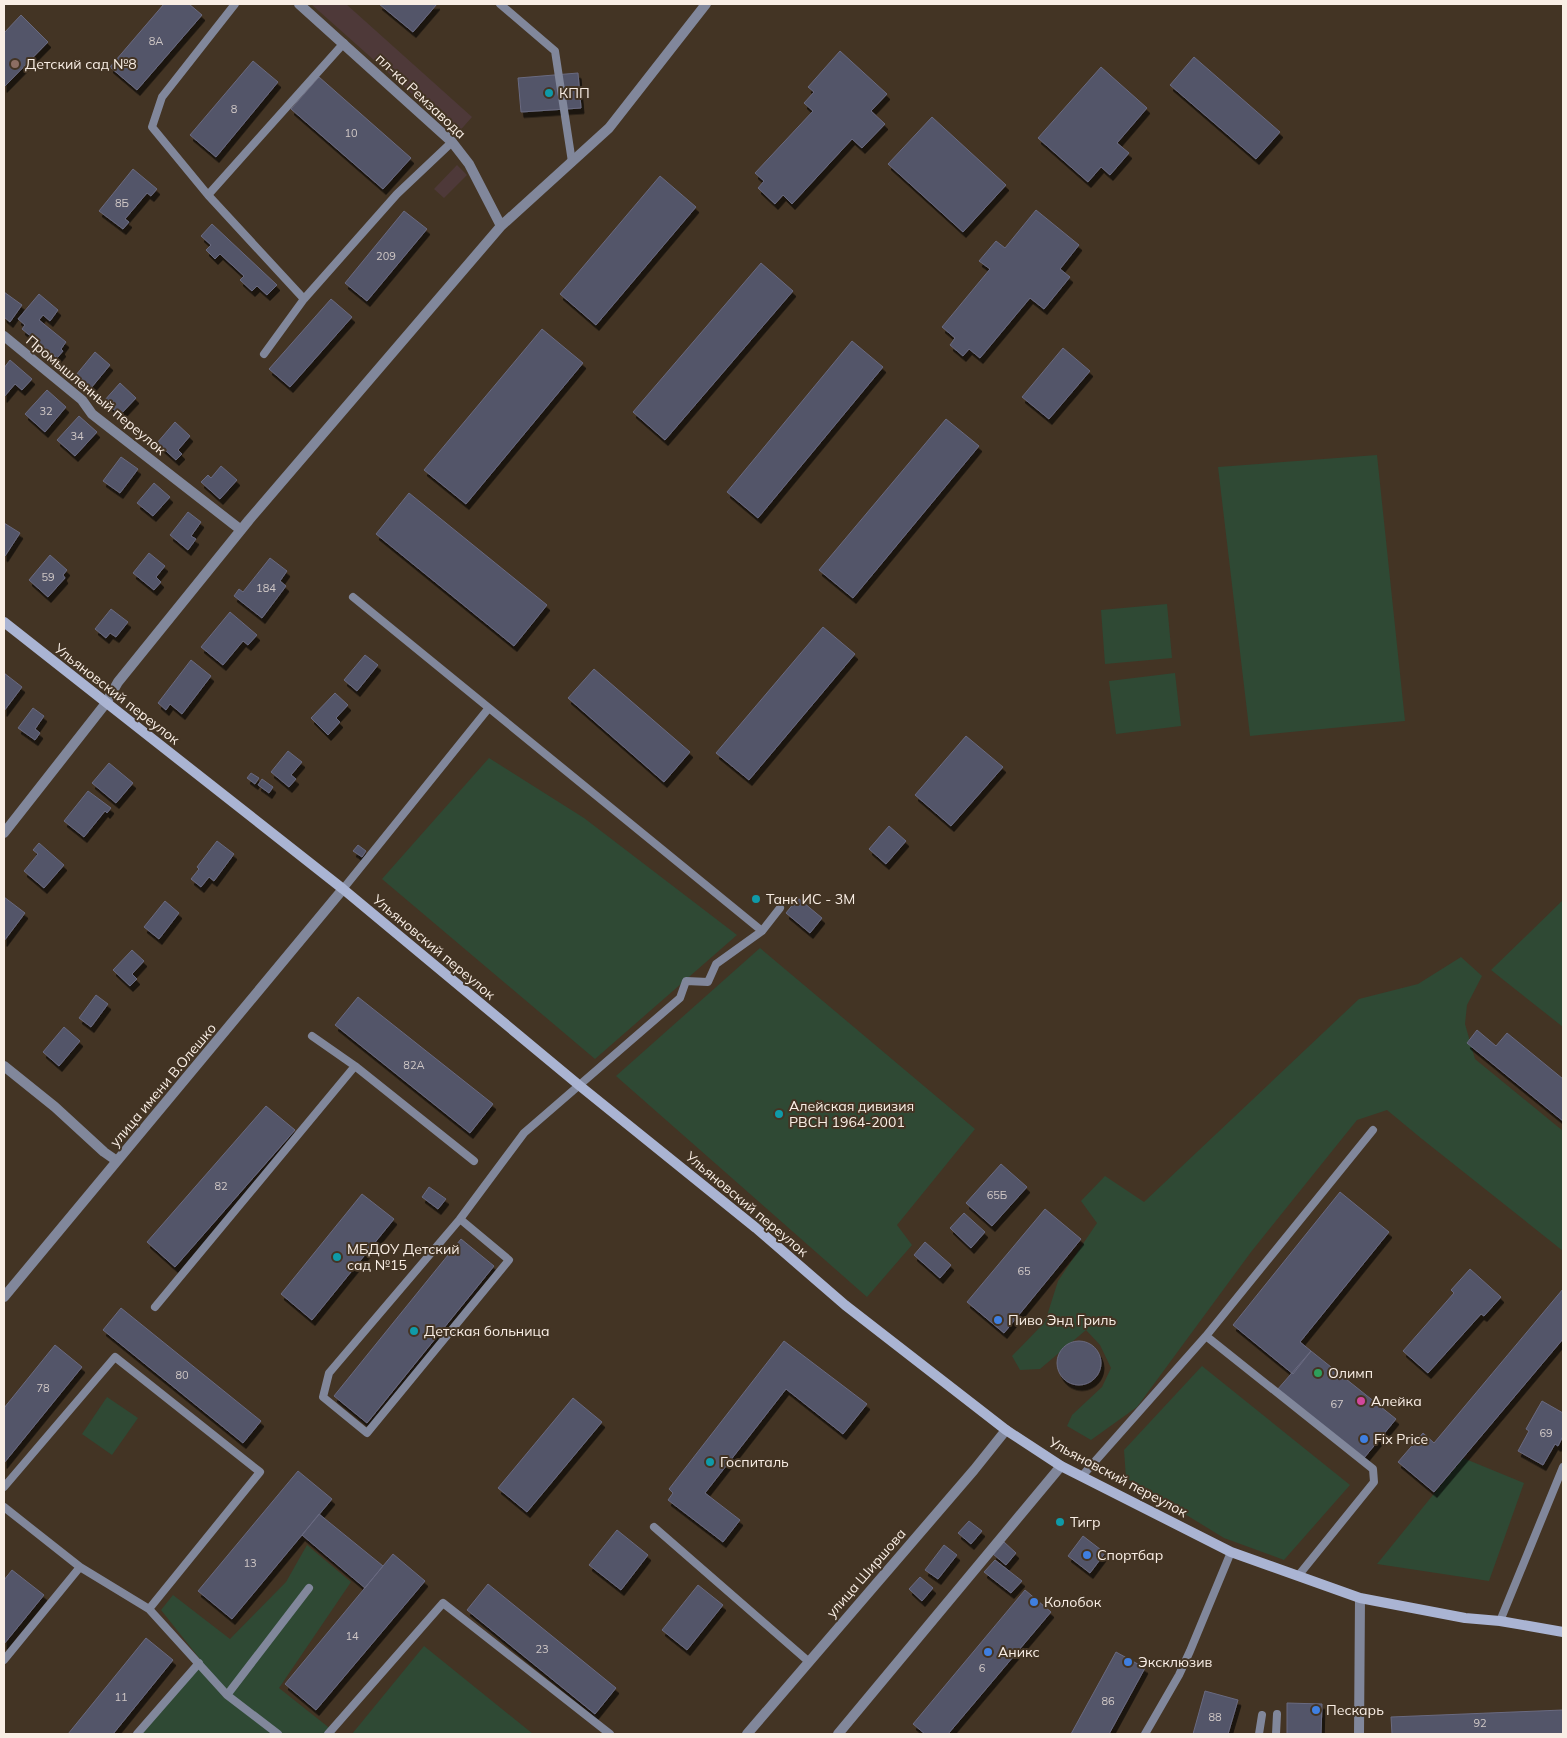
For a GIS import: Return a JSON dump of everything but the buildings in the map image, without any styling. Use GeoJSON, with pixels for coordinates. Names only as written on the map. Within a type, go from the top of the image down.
{"type":"FeatureCollection","features":[{"type":"Feature","properties":{"kind":"main road","name":"Ульяновский переулок"},"geometry":{"type":"LineString","coordinates":[[4,622],[343,889],[580,1086],[756,1228],[845,1305],[1006,1430],[1061,1466],[1231,1552],[1360,1598],[1465,1618],[1500,1621],[1563,1632]]}},
{"type":"Feature","properties":{"kind":"street","name":"пл-ка Ремзавода"},"geometry":{"type":"LineString","coordinates":[[299,4],[452,142],[469,164],[501,226]]}},
{"type":"Feature","properties":{"kind":"street"},"geometry":{"type":"LineString","coordinates":[[4,833],[106,703],[118,682],[241,530],[501,226],[609,128],[706,4]]}},
{"type":"Feature","properties":{"kind":"street","name":"Промышленный переулок"},"geometry":{"type":"LineString","coordinates":[[4,336],[82,400],[92,414],[241,530]]}},
{"type":"Feature","properties":{"kind":"street","name":"улица имени В.Олешко"},"geometry":{"type":"LineString","coordinates":[[4,1297],[343,889]]}},
{"type":"Feature","properties":{"kind":"street"},"geometry":{"type":"LineString","coordinates":[[4,1066],[56,1107],[104,1152],[117,1161]]}},
{"type":"Feature","properties":{"kind":"street","name":"улица Ширшова"},"geometry":{"type":"LineString","coordinates":[[747,1734],[974,1470],[1006,1430]]}},
{"type":"Feature","properties":{"kind":"street"},"geometry":{"type":"LineString","coordinates":[[838,1734],[1061,1466]]}},
{"type":"Feature","properties":{"kind":"street"},"geometry":{"type":"LineString","coordinates":[[1359,1734],[1360,1598]]}},
{"type":"Feature","properties":{"kind":"lane"},"geometry":{"type":"LineString","coordinates":[[235,4],[162,97],[152,126],[208,195],[304,299]]}},
{"type":"Feature","properties":{"kind":"lane"},"geometry":{"type":"LineString","coordinates":[[500,4],[555,51],[572,162]]}},
{"type":"Feature","properties":{"kind":"lane"},"geometry":{"type":"LineString","coordinates":[[208,195],[344,43]]}},
{"type":"Feature","properties":{"kind":"lane"},"geometry":{"type":"LineString","coordinates":[[264,354],[304,299],[397,194],[452,142]]}},
{"type":"Feature","properties":{"kind":"lane"},"geometry":{"type":"LineString","coordinates":[[353,597],[762,931]]}},
{"type":"Feature","properties":{"kind":"lane"},"geometry":{"type":"LineString","coordinates":[[343,889],[488,709]]}},
{"type":"Feature","properties":{"kind":"lane"},"geometry":{"type":"LineString","coordinates":[[460,1219],[509,1260],[367,1433],[323,1397],[329,1373],[460,1219],[524,1133],[680,998],[686,982],[708,982],[716,964],[762,931],[780,908]]}},
{"type":"Feature","properties":{"kind":"lane"},"geometry":{"type":"LineString","coordinates":[[312,1036],[356,1066],[474,1161]]}},
{"type":"Feature","properties":{"kind":"lane"},"geometry":{"type":"LineString","coordinates":[[155,1307],[356,1066]]}},
{"type":"Feature","properties":{"kind":"lane"},"geometry":{"type":"LineString","coordinates":[[1082,1476],[1206,1336],[1373,1130]]}},
{"type":"Feature","properties":{"kind":"lane"},"geometry":{"type":"LineString","coordinates":[[1206,1336],[1373,1469],[1374,1482],[1298,1576]]}},
{"type":"Feature","properties":{"kind":"lane"},"geometry":{"type":"LineString","coordinates":[[4,1486],[115,1357],[260,1472],[149,1609]]}},
{"type":"Feature","properties":{"kind":"lane"},"geometry":{"type":"LineString","coordinates":[[1500,1621],[1563,1467]]}},
{"type":"Feature","properties":{"kind":"lane"},"geometry":{"type":"LineString","coordinates":[[4,1507],[80,1567],[149,1609],[227,1695],[278,1734]]}},
{"type":"Feature","properties":{"kind":"lane"},"geometry":{"type":"LineString","coordinates":[[654,1527],[808,1661]]}},
{"type":"Feature","properties":{"kind":"lane"},"geometry":{"type":"LineString","coordinates":[[1145,1734],[1179,1675],[1231,1552]]}},
{"type":"Feature","properties":{"kind":"lane"},"geometry":{"type":"LineString","coordinates":[[4,1660],[80,1567]]}},
{"type":"Feature","properties":{"kind":"lane"},"geometry":{"type":"LineString","coordinates":[[227,1695],[309,1588]]}},
{"type":"Feature","properties":{"kind":"lane"},"geometry":{"type":"LineString","coordinates":[[328,1734],[443,1603],[610,1734]]}},
{"type":"Feature","properties":{"kind":"lane"},"geometry":{"type":"LineString","coordinates":[[137,1734],[199,1663]]}},
{"type":"Feature","properties":{"kind":"lane"},"geometry":{"type":"LineString","coordinates":[[1276,1734],[1277,1714]]}},
{"type":"Feature","properties":{"kind":"lane"},"geometry":{"type":"LineString","coordinates":[[1259,1734],[1262,1715]]}},
{"type":"Feature","properties":{"kind":"shaded area"},"geometry":{"type":"Polygon","coordinates":[[[311,4],[346,4],[472,117],[457,134],[311,4]]]}},
{"type":"Feature","properties":{"kind":"shaded area"},"geometry":{"type":"Polygon","coordinates":[[[457,165],[467,175],[444,198],[434,189],[457,165]]]}},
{"type":"Feature","properties":{"kind":"green space"},"geometry":{"type":"Polygon","coordinates":[[[1377,455],[1405,721],[1250,736],[1218,467],[1377,455]]]}},
{"type":"Feature","properties":{"kind":"green space"},"geometry":{"type":"Polygon","coordinates":[[[1167,604],[1172,658],[1105,664],[1101,610],[1167,604]]]}},
{"type":"Feature","properties":{"kind":"green space"},"geometry":{"type":"Polygon","coordinates":[[[1175,673],[1181,726],[1116,734],[1109,681],[1175,673]]]}},
{"type":"Feature","properties":{"kind":"green space"},"geometry":{"type":"Polygon","coordinates":[[[489,758],[584,818],[737,935],[595,1059],[382,879],[489,758]]]}},
{"type":"Feature","properties":{"kind":"green space"},"geometry":{"type":"Polygon","coordinates":[[[1563,900],[1563,1027],[1491,970],[1563,900]]]}},
{"type":"Feature","properties":{"kind":"green space"},"geometry":{"type":"Polygon","coordinates":[[[760,948],[975,1129],[897,1225],[912,1245],[867,1297],[616,1076],[760,948]]]}},
{"type":"Feature","properties":{"kind":"green space"},"geometry":{"type":"Polygon","coordinates":[[[1461,957],[1482,976],[1467,1005],[1465,1024],[1475,1059],[1563,1131],[1563,1251],[1387,1110],[1357,1120],[1251,1252],[1137,1407],[1091,1440],[1067,1426],[1072,1415],[1102,1387],[1111,1368],[1100,1345],[1086,1330],[1040,1369],[1020,1370],[1012,1356],[1045,1322],[1058,1281],[1097,1223],[1081,1201],[1105,1176],[1144,1202],[1359,999],[1418,984],[1461,957]]]}},
{"type":"Feature","properties":{"kind":"green space"},"geometry":{"type":"Polygon","coordinates":[[[1202,1366],[1350,1485],[1284,1560],[1224,1538],[1126,1478],[1124,1450],[1202,1366]]]}},
{"type":"Feature","properties":{"kind":"green space"},"geometry":{"type":"Polygon","coordinates":[[[107,1397],[138,1418],[112,1455],[82,1434],[107,1397]]]}},
{"type":"Feature","properties":{"kind":"green space"},"geometry":{"type":"Polygon","coordinates":[[[1463,1458],[1524,1483],[1489,1581],[1377,1564],[1463,1458]]]}},
{"type":"Feature","properties":{"kind":"green space"},"geometry":{"type":"Polygon","coordinates":[[[307,1545],[351,1582],[279,1688],[337,1734],[139,1734],[194,1673],[200,1659],[161,1610],[173,1595],[230,1639],[286,1582],[307,1545]]]}},
{"type":"Feature","properties":{"kind":"green space"},"geometry":{"type":"Polygon","coordinates":[[[424,1646],[533,1734],[352,1734],[424,1646]]]}},
{"type":"Feature","properties":{"kind":"place","name":"Детский сад №8"},"geometry":{"type":"Point","coordinates":[15,64]}},
{"type":"Feature","properties":{"kind":"place","name":"КПП"},"geometry":{"type":"Point","coordinates":[549,93]}},
{"type":"Feature","properties":{"kind":"place","name":"Танк ИС - 3М"},"geometry":{"type":"Point","coordinates":[756,899]}},
{"type":"Feature","properties":{"kind":"place","name":"Алейская дивизия РВСН 1964-2001"},"geometry":{"type":"Point","coordinates":[779,1114]}},
{"type":"Feature","properties":{"kind":"place","name":"МБДОУ Детский сад №15"},"geometry":{"type":"Point","coordinates":[337,1257]}},
{"type":"Feature","properties":{"kind":"place","name":"Пиво Энд Гриль"},"geometry":{"type":"Point","coordinates":[998,1320]}},
{"type":"Feature","properties":{"kind":"place","name":"Детская больница"},"geometry":{"type":"Point","coordinates":[414,1331]}},
{"type":"Feature","properties":{"kind":"place","name":"Олимп"},"geometry":{"type":"Point","coordinates":[1318,1373]}},
{"type":"Feature","properties":{"kind":"place","name":"Алейка"},"geometry":{"type":"Point","coordinates":[1361,1401]}},
{"type":"Feature","properties":{"kind":"place","name":"Fix Price"},"geometry":{"type":"Point","coordinates":[1364,1439]}},
{"type":"Feature","properties":{"kind":"place","name":"Госпиталь"},"geometry":{"type":"Point","coordinates":[710,1462]}},
{"type":"Feature","properties":{"kind":"place","name":"Тигр"},"geometry":{"type":"Point","coordinates":[1060,1522]}},
{"type":"Feature","properties":{"kind":"place","name":"Спортбар"},"geometry":{"type":"Point","coordinates":[1087,1555]}},
{"type":"Feature","properties":{"kind":"place","name":"Колобок"},"geometry":{"type":"Point","coordinates":[1034,1602]}},
{"type":"Feature","properties":{"kind":"place","name":"Аникс"},"geometry":{"type":"Point","coordinates":[988,1652]}},
{"type":"Feature","properties":{"kind":"place","name":"Эксклюзив"},"geometry":{"type":"Point","coordinates":[1128,1662]}},
{"type":"Feature","properties":{"kind":"place","name":"Пескарь"},"geometry":{"type":"Point","coordinates":[1316,1710]}}]}
